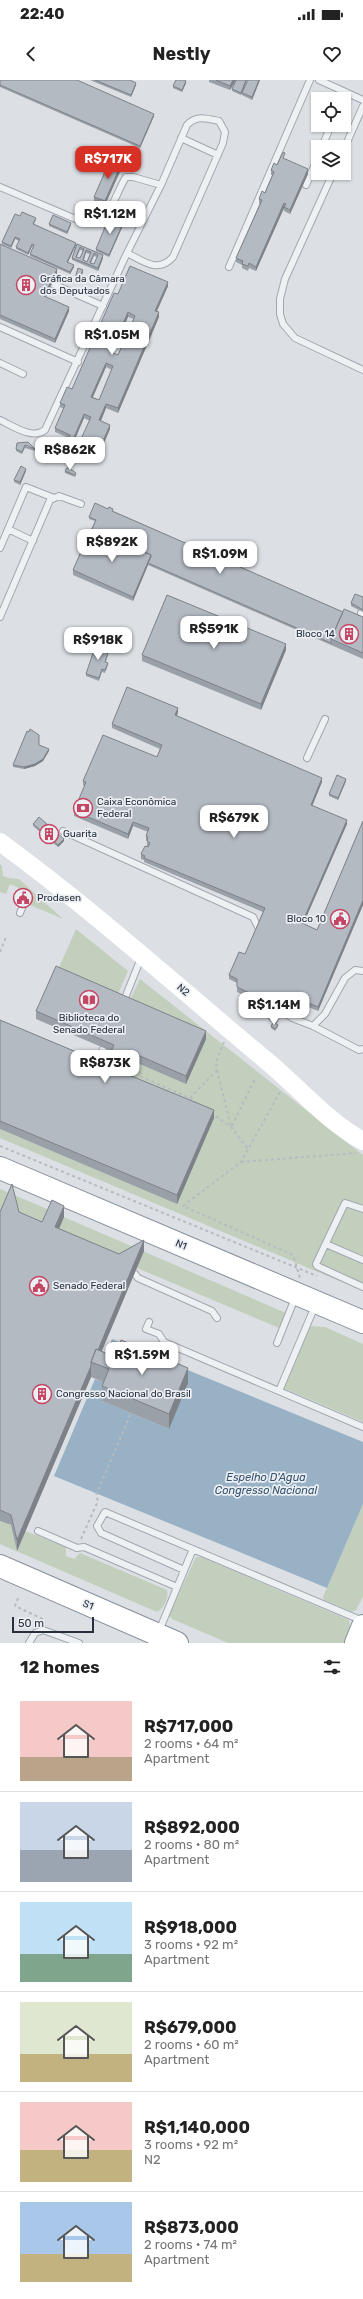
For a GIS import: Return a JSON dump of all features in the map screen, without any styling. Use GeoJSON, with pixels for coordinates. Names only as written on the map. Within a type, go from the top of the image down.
{"type":"FeatureCollection","features":[{"type":"Feature","properties":{"kind":"highway","name":"N1"},"geometry":{"type":"LineString","coordinates":[[0,1168],[363,1322]]}},
{"type":"Feature","properties":{"kind":"highway","name":"S1"},"geometry":{"type":"LineString","coordinates":[[0,1566],[167,1639]]}},
{"type":"Feature","properties":{"kind":"highway"},"geometry":{"type":"LineString","coordinates":[[356,1643],[363,1626]]}},
{"type":"Feature","properties":{"kind":"main road","name":"N2"},"geometry":{"type":"LineString","coordinates":[[0,842],[288,1078],[348,1134],[363,1141]]}},
{"type":"Feature","properties":{"kind":"lane"},"geometry":{"type":"LineString","coordinates":[[229,267],[310,80]]}},
{"type":"Feature","properties":{"kind":"lane"},"geometry":{"type":"LineString","coordinates":[[319,80],[345,92]]}},
{"type":"Feature","properties":{"kind":"lane"},"geometry":{"type":"LineString","coordinates":[[351,95],[363,100]]}},
{"type":"Feature","properties":{"kind":"lane"},"geometry":{"type":"LineString","coordinates":[[348,140],[363,106]]}},
{"type":"Feature","properties":{"kind":"lane"},"geometry":{"type":"LineString","coordinates":[[0,420],[31,434],[38,434],[45,430],[104,306],[127,253],[161,185],[187,125],[192,119],[203,117],[219,121],[225,132],[223,143],[173,257],[166,264],[160,266],[150,264],[127,253]]}},
{"type":"Feature","properties":{"kind":"lane"},"geometry":{"type":"LineString","coordinates":[[181,138],[218,155]]}},
{"type":"Feature","properties":{"kind":"lane"},"geometry":{"type":"LineString","coordinates":[[306,186],[311,174]]}},
{"type":"Feature","properties":{"kind":"lane"},"geometry":{"type":"LineString","coordinates":[[0,187],[78,220],[89,222],[104,217],[110,210],[126,177],[133,177],[161,185]]}},
{"type":"Feature","properties":{"kind":"lane"},"geometry":{"type":"LineString","coordinates":[[330,180],[285,279],[280,299],[280,314],[283,324],[295,338],[363,370]]}},
{"type":"Feature","properties":{"kind":"lane"},"geometry":{"type":"LineString","coordinates":[[34,276],[104,306]]}},
{"type":"Feature","properties":{"kind":"lane"},"geometry":{"type":"LineString","coordinates":[[0,327],[78,362]]}},
{"type":"Feature","properties":{"kind":"lane"},"geometry":{"type":"LineString","coordinates":[[0,363],[23,374]]}},
{"type":"Feature","properties":{"kind":"lane"},"geometry":{"type":"LineString","coordinates":[[0,548],[26,486],[54,498]]}},
{"type":"Feature","properties":{"kind":"lane"},"geometry":{"type":"LineString","coordinates":[[0,616],[50,500],[59,496],[81,504]]}},
{"type":"Feature","properties":{"kind":"lane"},"geometry":{"type":"LineString","coordinates":[[8,529],[33,541]]}},
{"type":"Feature","properties":{"kind":"lane"},"geometry":{"type":"LineString","coordinates":[[307,758],[325,719]]}},
{"type":"Feature","properties":{"kind":"lane"},"geometry":{"type":"LineString","coordinates":[[63,831],[253,916],[258,922],[261,936]]}},
{"type":"Feature","properties":{"kind":"lane"},"geometry":{"type":"LineString","coordinates":[[20,913],[24,903]]}},
{"type":"Feature","properties":{"kind":"lane"},"geometry":{"type":"LineString","coordinates":[[123,1003],[142,957]]}},
{"type":"Feature","properties":{"kind":"lane"},"geometry":{"type":"LineString","coordinates":[[313,1026],[325,1014],[345,978],[355,970],[363,971]]}},
{"type":"Feature","properties":{"kind":"lane"},"geometry":{"type":"LineString","coordinates":[[271,1002],[292,1018],[313,1026],[359,1050],[363,1049]]}},
{"type":"Feature","properties":{"kind":"lane"},"geometry":{"type":"LineString","coordinates":[[95,1068],[104,1048]]}},
{"type":"Feature","properties":{"kind":"lane"},"geometry":{"type":"LineString","coordinates":[[363,1209],[345,1203],[316,1266],[363,1287]]}},
{"type":"Feature","properties":{"kind":"lane"},"geometry":{"type":"LineString","coordinates":[[326,1244],[363,1260]]}},
{"type":"Feature","properties":{"kind":"lane"},"geometry":{"type":"LineString","coordinates":[[135,1274],[138,1278],[212,1311],[217,1318]]}},
{"type":"Feature","properties":{"kind":"lane"},"geometry":{"type":"LineString","coordinates":[[277,1343],[306,1298]]}},
{"type":"Feature","properties":{"kind":"lane"},"geometry":{"type":"LineString","coordinates":[[279,1391],[295,1350],[306,1298]]}},
{"type":"Feature","properties":{"kind":"lane"},"geometry":{"type":"LineString","coordinates":[[149,1322],[146,1330],[159,1334],[164,1342],[363,1427]]}},
{"type":"Feature","properties":{"kind":"lane"},"geometry":{"type":"LineString","coordinates":[[184,1570],[101,1533],[97,1526],[105,1512],[363,1621]]}},
{"type":"Feature","properties":{"kind":"lane"},"geometry":{"type":"LineString","coordinates":[[38,1531],[77,1548],[84,1547],[177,1587]]}},
{"type":"Feature","properties":{"kind":"lane"},"geometry":{"type":"LineString","coordinates":[[167,1639],[177,1587],[193,1549]]}},
{"type":"Feature","properties":{"kind":"lane"},"geometry":{"type":"LineString","coordinates":[[29,1643],[35,1633],[43,1630],[79,1643]]}},
{"type":"Feature","properties":{"kind":"path"},"geometry":{"type":"LineString","coordinates":[[0,952],[6,937]]}},
{"type":"Feature","properties":{"kind":"path"},"geometry":{"type":"LineString","coordinates":[[229,1030],[216,1062],[231,1127]]}},
{"type":"Feature","properties":{"kind":"path"},"geometry":{"type":"LineString","coordinates":[[190,1098],[217,1070]]}},
{"type":"Feature","properties":{"kind":"path"},"geometry":{"type":"LineString","coordinates":[[141,1072],[139,1076],[190,1098],[202,1106]]}},
{"type":"Feature","properties":{"kind":"path"},"geometry":{"type":"LineString","coordinates":[[288,1078],[241,1162],[183,1206],[293,1255],[306,1298]]}},
{"type":"Feature","properties":{"kind":"path"},"geometry":{"type":"LineString","coordinates":[[231,1127],[255,1079]]}},
{"type":"Feature","properties":{"kind":"path"},"geometry":{"type":"LineString","coordinates":[[208,1110],[231,1127],[248,1149]]}},
{"type":"Feature","properties":{"kind":"path"},"geometry":{"type":"LineString","coordinates":[[0,1146],[234,1244],[323,1279]]}},
{"type":"Feature","properties":{"kind":"path"},"geometry":{"type":"LineString","coordinates":[[241,1162],[363,1153]]}},
{"type":"Feature","properties":{"kind":"path"},"geometry":{"type":"LineString","coordinates":[[149,1360],[151,1355]]}},
{"type":"Feature","properties":{"kind":"path"},"geometry":{"type":"LineString","coordinates":[[96,1495],[131,1413]]}},
{"type":"Feature","properties":{"kind":"path"},"geometry":{"type":"LineString","coordinates":[[18,1598],[14,1606],[43,1618],[44,1617]]}},
{"type":"Feature","properties":{"kind":"green space"},"geometry":{"type":"Polygon","coordinates":[[[0,864],[2,866],[3,876],[19,879],[63,919],[30,905],[34,895],[10,884],[6,894],[0,892],[0,864]]]}},
{"type":"Feature","properties":{"kind":"green space"},"geometry":{"type":"Polygon","coordinates":[[[76,929],[128,971],[116,999],[128,1004],[140,979],[363,1155],[363,1291],[0,1138],[0,1129],[176,1203],[213,1119],[124,1081],[133,1061],[56,974],[76,929]]]}},
{"type":"Feature","properties":{"kind":"green space"},"geometry":{"type":"Polygon","coordinates":[[[0,1189],[52,1211],[42,1233],[0,1220],[0,1189]]]}},
{"type":"Feature","properties":{"kind":"green space"},"geometry":{"type":"Polygon","coordinates":[[[64,1217],[286,1313],[279,1328],[137,1268],[119,1265],[55,1238],[64,1217]]]}},
{"type":"Feature","properties":{"kind":"green space"},"geometry":{"type":"Polygon","coordinates":[[[311,1326],[325,1327],[363,1344],[363,1422],[283,1388],[307,1328],[311,1326]]]}},
{"type":"Feature","properties":{"kind":"green space"},"geometry":{"type":"Polygon","coordinates":[[[363,1504],[363,1597],[356,1610],[352,1612],[324,1600],[323,1597],[363,1504]]]}},
{"type":"Feature","properties":{"kind":"green space"},"geometry":{"type":"Polygon","coordinates":[[[0,1521],[66,1547],[66,1556],[74,1559],[80,1553],[167,1590],[167,1596],[162,1608],[157,1612],[0,1544],[0,1521]]]}},
{"type":"Feature","properties":{"kind":"green space"},"geometry":{"type":"Polygon","coordinates":[[[196,1557],[201,1557],[349,1620],[350,1627],[344,1643],[228,1643],[172,1619],[169,1616],[170,1612],[196,1557]]]}},
{"type":"Feature","properties":{"kind":"water","name":"Espelho D'Agua Congresso Nacional"},"geometry":{"type":"Polygon","coordinates":[[[112,1339],[363,1442],[363,1504],[327,1588],[54,1476],[95,1379],[108,1384],[102,1401],[169,1429],[100,1366],[112,1339]]]}},
{"type":"Feature","properties":{"kind":"building"},"geometry":{"type":"Polygon","coordinates":[[[0,80],[77,80],[154,114],[140,146],[0,85],[0,80]]]}},
{"type":"Feature","properties":{"kind":"building"},"geometry":{"type":"Polygon","coordinates":[[[95,80],[130,80],[136,83],[131,95],[95,80]]]}},
{"type":"Feature","properties":{"kind":"building"},"geometry":{"type":"Polygon","coordinates":[[[176,80],[186,81],[182,90],[173,86],[176,80]]]}},
{"type":"Feature","properties":{"kind":"building"},"geometry":{"type":"Polygon","coordinates":[[[216,80],[233,80],[230,86],[216,80]]]}},
{"type":"Feature","properties":{"kind":"building"},"geometry":{"type":"Polygon","coordinates":[[[236,80],[246,80],[241,93],[232,89],[236,80]]]}},
{"type":"Feature","properties":{"kind":"building"},"geometry":{"type":"Polygon","coordinates":[[[248,80],[259,80],[252,97],[242,93],[248,80]]]}},
{"type":"Feature","properties":{"kind":"building"},"geometry":{"type":"Polygon","coordinates":[[[283,152],[285,153],[283,158],[308,169],[290,210],[284,207],[286,204],[284,203],[256,267],[249,263],[248,266],[242,264],[243,261],[236,258],[262,200],[259,199],[262,191],[265,193],[274,172],[271,170],[274,163],[277,165],[283,152]]]}},
{"type":"Feature","properties":{"kind":"building"},"geometry":{"type":"Polygon","coordinates":[[[111,158],[122,162],[105,201],[94,197],[111,158]]]}},
{"type":"Feature","properties":{"kind":"building"},"geometry":{"type":"Polygon","coordinates":[[[22,212],[36,218],[33,224],[76,243],[67,262],[74,265],[70,272],[30,254],[34,245],[32,244],[28,253],[16,247],[20,239],[15,237],[11,246],[2,242],[15,214],[20,216],[22,212]]]}},
{"type":"Feature","properties":{"kind":"building"},"geometry":{"type":"Polygon","coordinates":[[[53,215],[71,223],[67,232],[49,224],[53,215]]]}},
{"type":"Feature","properties":{"kind":"building"},"geometry":{"type":"Polygon","coordinates":[[[110,215],[124,221],[109,255],[96,249],[110,215]]]}},
{"type":"Feature","properties":{"kind":"building","name":"Gráfica da Câmara dos Deputados"},"geometry":{"type":"Polygon","coordinates":[[[0,244],[57,269],[44,296],[69,307],[55,339],[0,315],[0,244]]]}},
{"type":"Feature","properties":{"kind":"building"},"geometry":{"type":"Polygon","coordinates":[[[77,244],[103,255],[98,268],[72,258],[77,244]],[[80,247],[76,257],[80,258],[84,249],[80,247]],[[86,250],[83,260],[87,262],[91,252],[86,250]],[[94,253],[90,263],[94,264],[98,255],[94,253]]]}},
{"type":"Feature","properties":{"kind":"building"},"geometry":{"type":"Polygon","coordinates":[[[130,266],[168,282],[155,311],[159,312],[118,408],[106,404],[99,420],[110,425],[100,448],[81,439],[91,417],[84,414],[72,442],[68,440],[70,435],[55,428],[65,405],[60,403],[67,387],[72,389],[114,293],[118,294],[130,266]],[[128,312],[111,352],[118,355],[135,316],[128,312]],[[106,363],[91,397],[99,400],[113,366],[106,363]]]}},
{"type":"Feature","properties":{"kind":"building"},"geometry":{"type":"Polygon","coordinates":[[[78,268],[83,270],[79,279],[75,278],[78,268]]]}},
{"type":"Feature","properties":{"kind":"building"},"geometry":{"type":"Polygon","coordinates":[[[28,442],[35,449],[25,445],[22,452],[16,449],[17,443],[28,442]]]}},
{"type":"Feature","properties":{"kind":"building"},"geometry":{"type":"Polygon","coordinates":[[[21,466],[26,469],[20,482],[14,480],[21,466]]]}},
{"type":"Feature","properties":{"kind":"building"},"geometry":{"type":"Polygon","coordinates":[[[67,468],[76,473],[75,475],[65,471],[67,468]]]}},
{"type":"Feature","properties":{"kind":"building"},"geometry":{"type":"Polygon","coordinates":[[[95,503],[108,509],[109,507],[113,509],[112,511],[343,612],[331,639],[331,643],[148,563],[151,555],[92,529],[96,520],[89,517],[95,503]]]}},
{"type":"Feature","properties":{"kind":"building"},"geometry":{"type":"Polygon","coordinates":[[[91,529],[151,555],[133,597],[73,570],[91,529]]]}},
{"type":"Feature","properties":{"kind":"building"},"geometry":{"type":"Polygon","coordinates":[[[355,594],[363,597],[363,610],[351,603],[355,594]]]}},
{"type":"Feature","properties":{"kind":"building"},"geometry":{"type":"Polygon","coordinates":[[[167,595],[286,644],[261,704],[142,655],[167,595]]]}},
{"type":"Feature","properties":{"kind":"building","name":"Bloco 14"},"geometry":{"type":"Polygon","coordinates":[[[344,609],[363,617],[363,653],[331,639],[344,609]]]}},
{"type":"Feature","properties":{"kind":"building"},"geometry":{"type":"Polygon","coordinates":[[[96,644],[109,649],[105,662],[108,663],[105,670],[102,669],[99,678],[86,674],[96,644]]]}},
{"type":"Feature","properties":{"kind":"building"},"geometry":{"type":"Polygon","coordinates":[[[127,687],[178,708],[175,715],[322,778],[311,805],[347,820],[302,923],[317,930],[363,821],[363,900],[318,1007],[289,995],[275,1021],[261,1008],[264,1000],[237,987],[237,979],[229,975],[239,952],[245,954],[265,908],[144,858],[145,856],[141,854],[145,846],[148,847],[150,843],[147,841],[148,837],[146,836],[149,828],[133,822],[128,834],[74,811],[86,782],[83,781],[103,735],[157,757],[162,745],[112,724],[127,687]]]}},
{"type":"Feature","properties":{"kind":"building"},"geometry":{"type":"Polygon","coordinates":[[[30,729],[39,735],[39,745],[49,749],[43,759],[35,764],[24,767],[13,765],[27,731],[29,732],[30,729]]]}},
{"type":"Feature","properties":{"kind":"building"},"geometry":{"type":"Polygon","coordinates":[[[337,775],[346,779],[338,798],[329,794],[337,775]]]}},
{"type":"Feature","properties":{"kind":"building"},"geometry":{"type":"Polygon","coordinates":[[[39,817],[64,839],[58,845],[33,824],[39,817]]]}},
{"type":"Feature","properties":{"kind":"building"},"geometry":{"type":"Polygon","coordinates":[[[56,966],[206,1031],[186,1076],[133,1053],[124,1073],[214,1110],[177,1195],[0,1121],[0,1020],[105,1064],[114,1045],[36,1011],[56,966]]]}},
{"type":"Feature","properties":{"kind":"building"},"geometry":{"type":"Polygon","coordinates":[[[274,1022],[278,1025],[275,1029],[271,1026],[274,1022]]]}},
{"type":"Feature","properties":{"kind":"building","name":"Congresso Nacional do Brasil"},"geometry":{"type":"Polygon","coordinates":[[[12,1184],[19,1212],[42,1222],[52,1200],[64,1206],[55,1227],[119,1254],[144,1240],[98,1350],[96,1349],[91,1366],[17,1540],[11,1515],[0,1510],[0,1212],[12,1184]]]}},
{"type":"Feature","properties":{"kind":"building"},"geometry":{"type":"Polygon","coordinates":[[[121,1340],[188,1368],[169,1414],[102,1386],[109,1369],[91,1362],[96,1349],[114,1357],[121,1340]]]}},
{"type":"Feature","properties":{"kind":"place","name":"Gráfica da Câmara dos Deputados"},"geometry":{"type":"Point","coordinates":[26,285]}},
{"type":"Feature","properties":{"kind":"place","name":"Bloco 14"},"geometry":{"type":"Point","coordinates":[349,634]}},
{"type":"Feature","properties":{"kind":"place","name":"Caixa Econômica Federal"},"geometry":{"type":"Point","coordinates":[83,808]}},
{"type":"Feature","properties":{"kind":"place","name":"Guarita"},"geometry":{"type":"Point","coordinates":[49,834]}},
{"type":"Feature","properties":{"kind":"place","name":"Prodasen"},"geometry":{"type":"Point","coordinates":[23,898]}},
{"type":"Feature","properties":{"kind":"place","name":"Bloco 10"},"geometry":{"type":"Point","coordinates":[340,919]}},
{"type":"Feature","properties":{"kind":"place","name":"Biblioteca do Senado Federal"},"geometry":{"type":"Point","coordinates":[89,1000]}},
{"type":"Feature","properties":{"kind":"place","name":"Senado Federal"},"geometry":{"type":"Point","coordinates":[39,1286]}},
{"type":"Feature","properties":{"kind":"place","name":"Congresso Nacional do Brasil"},"geometry":{"type":"Point","coordinates":[42,1394]}}]}
